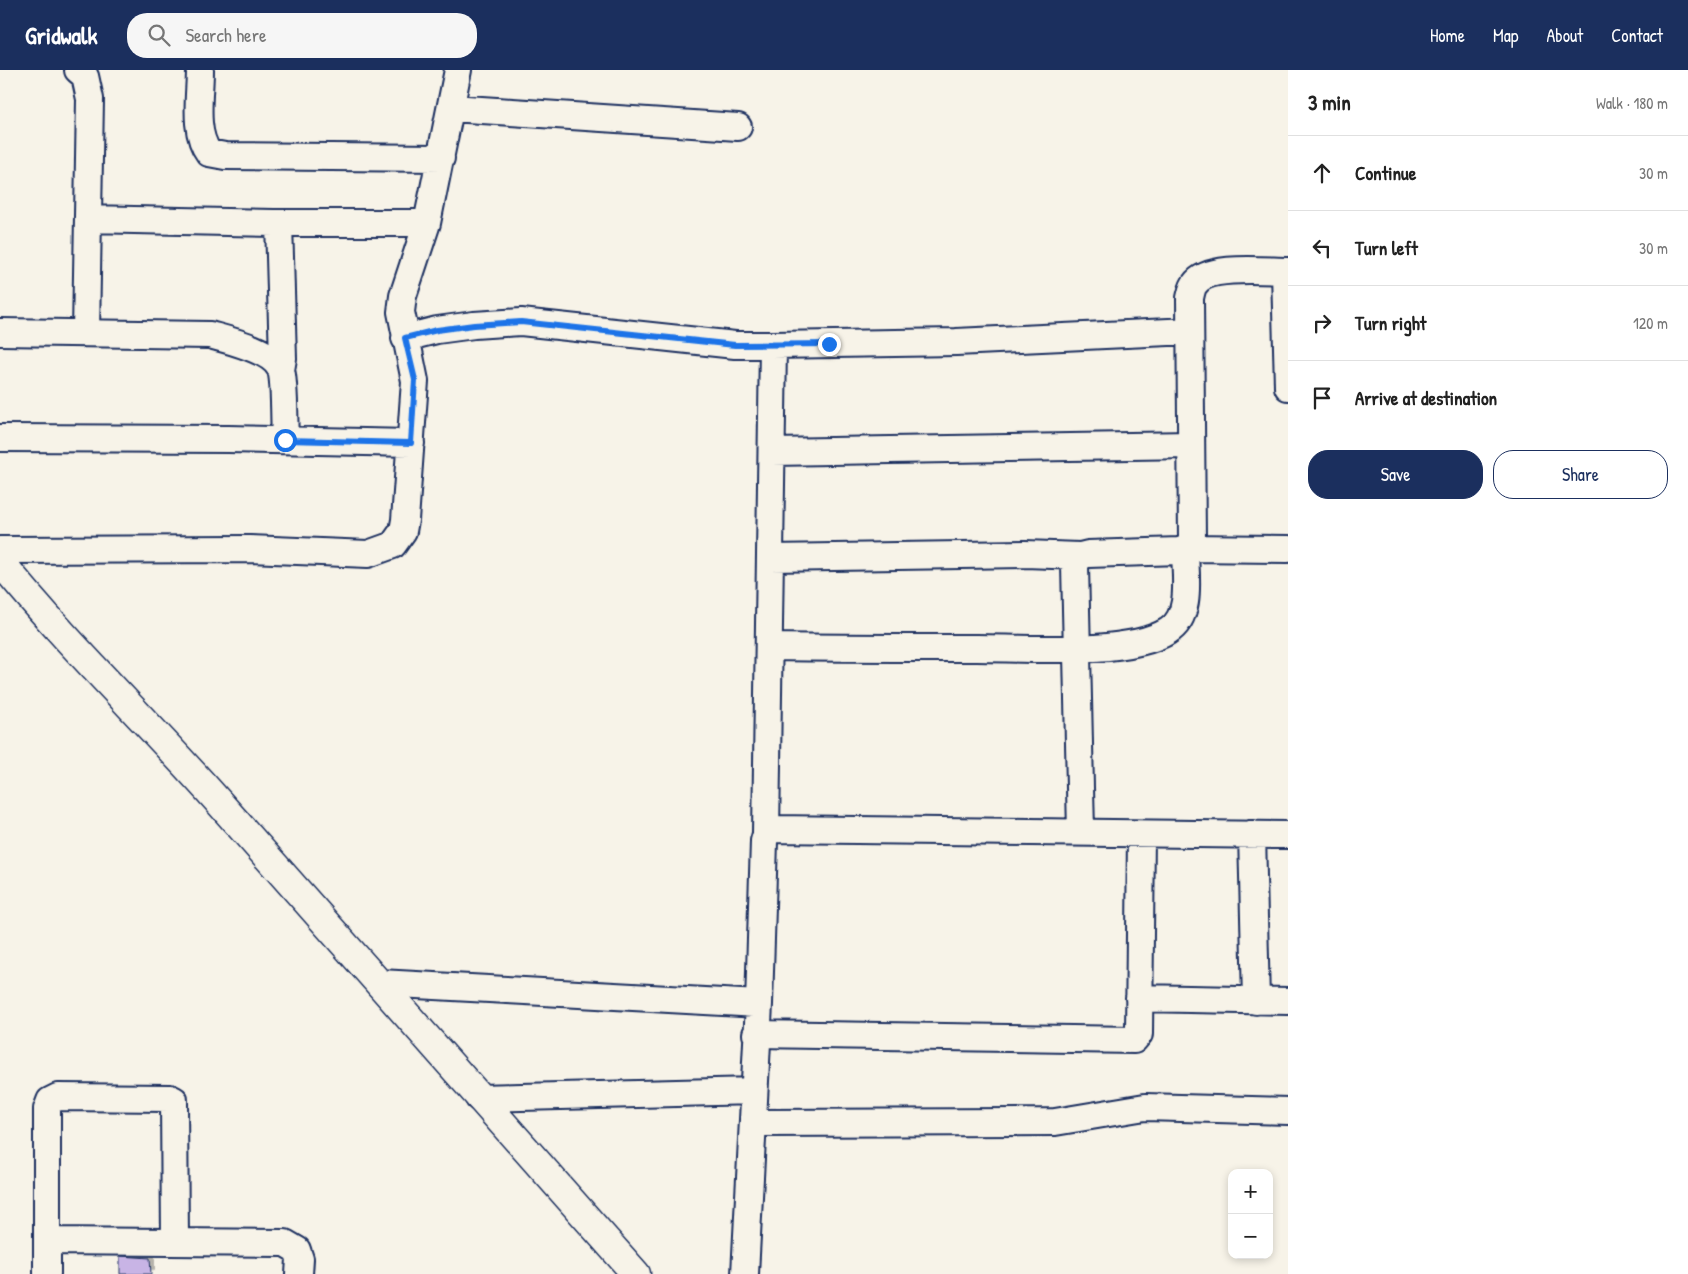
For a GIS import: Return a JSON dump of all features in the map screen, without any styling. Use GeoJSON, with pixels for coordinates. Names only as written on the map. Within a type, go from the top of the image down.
{"type":"FeatureCollection","features":[{"type":"Feature","properties":{"kind":"street"},"geometry":{"type":"LineString","coordinates":[[78,70],[85,76],[90,99],[86,333]]}},
{"type":"Feature","properties":{"kind":"street"},"geometry":{"type":"LineString","coordinates":[[200,70],[200,131],[202,144],[209,153],[225,156],[441,158]]}},
{"type":"Feature","properties":{"kind":"street"},"geometry":{"type":"LineString","coordinates":[[0,550],[250,549],[368,554],[393,545],[403,530],[407,509],[415,380],[401,312],[403,296],[428,222],[458,70]]}},
{"type":"Feature","properties":{"kind":"street"},"geometry":{"type":"LineString","coordinates":[[450,108],[738,127]]}},
{"type":"Feature","properties":{"kind":"street"},"geometry":{"type":"LineString","coordinates":[[88,218],[278,223],[428,222]]}},
{"type":"Feature","properties":{"kind":"street"},"geometry":{"type":"LineString","coordinates":[[278,223],[283,350],[281,370],[285,440]]}},
{"type":"Feature","properties":{"kind":"street"},"geometry":{"type":"LineString","coordinates":[[769,647],[1077,648],[1135,644],[1169,631],[1181,616],[1185,597],[1187,549],[1192,540],[1190,298],[1195,283],[1205,275],[1220,271],[1287,271],[1288,387]]}},
{"type":"Feature","properties":{"kind":"street"},"geometry":{"type":"LineString","coordinates":[[405,338],[437,330],[521,322],[735,345],[956,342],[1190,332]]}},
{"type":"Feature","properties":{"kind":"street"},"geometry":{"type":"LineString","coordinates":[[0,332],[210,335],[239,342],[271,359],[281,370]]}},
{"type":"Feature","properties":{"kind":"street"},"geometry":{"type":"LineString","coordinates":[[746,1274],[756,1034],[759,1004],[764,841],[766,834],[773,345]]}},
{"type":"Feature","properties":{"kind":"street"},"geometry":{"type":"LineString","coordinates":[[0,438],[411,443]]}},
{"type":"Feature","properties":{"kind":"street"},"geometry":{"type":"LineString","coordinates":[[772,452],[1191,445]]}},
{"type":"Feature","properties":{"kind":"street"},"geometry":{"type":"LineString","coordinates":[[771,558],[1025,554],[1080,556],[1187,549],[1288,549]]}},
{"type":"Feature","properties":{"kind":"street"},"geometry":{"type":"LineString","coordinates":[[1080,556],[1076,565],[1081,832]]}},
{"type":"Feature","properties":{"kind":"street"},"geometry":{"type":"LineString","coordinates":[[0,561],[36,606],[211,793],[636,1274]]}},
{"type":"Feature","properties":{"kind":"street"},"geometry":{"type":"LineString","coordinates":[[766,834],[773,829],[1288,835]]}},
{"type":"Feature","properties":{"kind":"street"},"geometry":{"type":"LineString","coordinates":[[756,1034],[1130,1042],[1136,1039],[1139,1034],[1141,834]]}},
{"type":"Feature","properties":{"kind":"street"},"geometry":{"type":"LineString","coordinates":[[1252,834],[1256,1001]]}},
{"type":"Feature","properties":{"kind":"street"},"geometry":{"type":"LineString","coordinates":[[380,983],[759,1004]]}},
{"type":"Feature","properties":{"kind":"street"},"geometry":{"type":"LineString","coordinates":[[1139,998],[1288,1001]]}},
{"type":"Feature","properties":{"kind":"street"},"geometry":{"type":"LineString","coordinates":[[479,1098],[754,1091]]}},
{"type":"Feature","properties":{"kind":"street"},"geometry":{"type":"LineString","coordinates":[[47,1274],[47,1109],[53,1099],[73,1097],[170,1098],[174,1100],[175,1242]]}},
{"type":"Feature","properties":{"kind":"street"},"geometry":{"type":"LineString","coordinates":[[753,1123],[1055,1122],[1145,1107],[1288,1111]]}},
{"type":"Feature","properties":{"kind":"street"},"geometry":{"type":"LineString","coordinates":[[47,1241],[285,1243],[298,1250],[300,1259],[299,1274]]}},
{"type":"Feature","properties":{"kind":"building"},"geometry":{"type":"Polygon","coordinates":[[[120,1256],[150,1258],[151,1274],[120,1274],[120,1256]]]}},
{"type":"Feature","properties":{"kind":"route"},"geometry":{"type":"LineString","coordinates":[[285,440],[411,443],[415,380],[405,338],[437,330],[521,322],[735,345],[829,344]]}}]}
